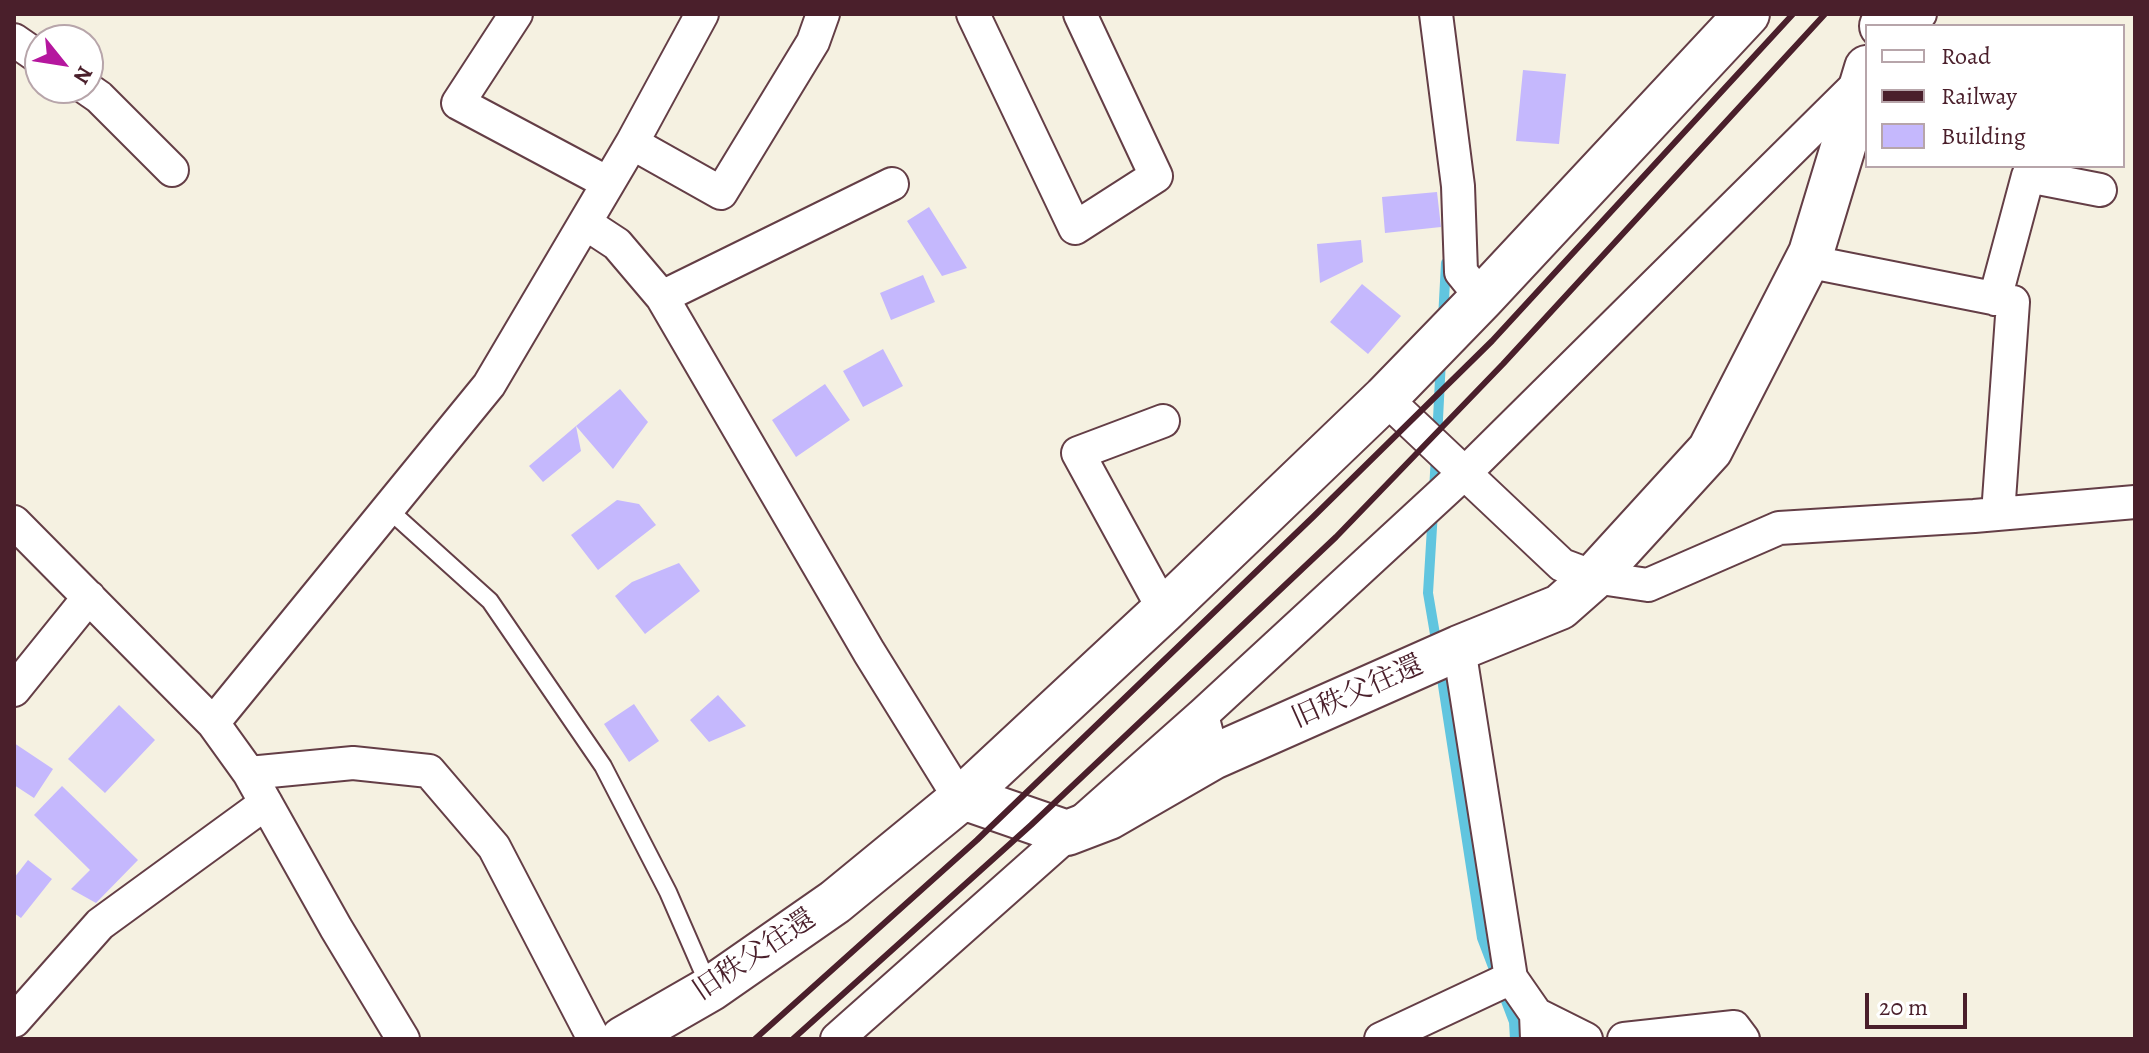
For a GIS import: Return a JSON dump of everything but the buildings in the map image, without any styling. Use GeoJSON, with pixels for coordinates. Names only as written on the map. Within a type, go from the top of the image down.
{"type":"FeatureCollection","features":[{"type":"Feature","properties":{"kind":"street"},"geometry":{"type":"LineString","coordinates":[[516,14],[458,103],[608,183]]}},
{"type":"Feature","properties":{"kind":"street"},"geometry":{"type":"LineString","coordinates":[[213,723],[489,385],[632,143],[702,14]]}},
{"type":"Feature","properties":{"kind":"street"},"geometry":{"type":"LineString","coordinates":[[632,143],[721,193],[813,42],[823,14]]}},
{"type":"Feature","properties":{"kind":"street"},"geometry":{"type":"LineString","coordinates":[[973,14],[1075,228],[1156,176],[1080,14]]}},
{"type":"Feature","properties":{"kind":"street"},"geometry":{"type":"LineString","coordinates":[[1436,14],[1458,186],[1461,272],[1482,298]]}},
{"type":"Feature","properties":{"kind":"street","name":"旧秩父往還"},"geometry":{"type":"LineString","coordinates":[[623,1039],[710,989],[835,902],[963,797],[1385,398],[1747,14]]}},
{"type":"Feature","properties":{"kind":"street"},"geometry":{"type":"LineString","coordinates":[[837,1039],[1202,715],[1464,473],[1865,75]]}},
{"type":"Feature","properties":{"kind":"street","name":"旧秩父往還"},"geometry":{"type":"LineString","coordinates":[[1067,833],[1109,817],[1213,757],[1459,648],[1560,607],[1594,577],[1710,450],[1811,253],[1865,77]]}},
{"type":"Feature","properties":{"kind":"street"},"geometry":{"type":"LineString","coordinates":[[104,102],[172,170]]}},
{"type":"Feature","properties":{"kind":"street"},"geometry":{"type":"LineString","coordinates":[[1995,299],[2028,176],[2100,190]]}},
{"type":"Feature","properties":{"kind":"street"},"geometry":{"type":"LineString","coordinates":[[662,297],[892,184]]}},
{"type":"Feature","properties":{"kind":"street"},"geometry":{"type":"LineString","coordinates":[[585,223],[617,244],[662,297],[869,652],[949,781],[963,797],[1067,833]]}},
{"type":"Feature","properties":{"kind":"street"},"geometry":{"type":"LineString","coordinates":[[1806,261],[2013,302],[1998,514]]}},
{"type":"Feature","properties":{"kind":"street"},"geometry":{"type":"LineString","coordinates":[[1385,398],[1562,565],[1594,577],[1648,585],[1779,528],[2135,502]]}},
{"type":"Feature","properties":{"kind":"street"},"geometry":{"type":"LineString","coordinates":[[1163,421],[1078,453],[1164,610]]}},
{"type":"Feature","properties":{"kind":"street"},"geometry":{"type":"LineString","coordinates":[[14,522],[213,723],[249,773],[403,1039]]}},
{"type":"Feature","properties":{"kind":"street"},"geometry":{"type":"LineString","coordinates":[[14,690],[89,597]]}},
{"type":"Feature","properties":{"kind":"street"},"geometry":{"type":"LineString","coordinates":[[1459,648],[1511,978],[1536,1026],[1586,1039]]}},
{"type":"Feature","properties":{"kind":"street"},"geometry":{"type":"LineString","coordinates":[[1202,715],[1213,757]]}},
{"type":"Feature","properties":{"kind":"street"},"geometry":{"type":"LineString","coordinates":[[249,773],[353,763],[429,771],[494,847],[594,1039]]}},
{"type":"Feature","properties":{"kind":"street"},"geometry":{"type":"LineString","coordinates":[[14,1021],[100,924],[266,803]]}},
{"type":"Feature","properties":{"kind":"street"},"geometry":{"type":"LineString","coordinates":[[1381,1039],[1511,978]]}},
{"type":"Feature","properties":{"kind":"street"},"geometry":{"type":"LineString","coordinates":[[1624,1039],[1734,1027],[1743,1039]]}},
{"type":"Feature","properties":{"kind":"lane"},"geometry":{"type":"LineString","coordinates":[[388,509],[490,601],[603,766],[668,892],[710,989]]}},
{"type":"Feature","properties":{"kind":"waterway"},"geometry":{"type":"LineString","coordinates":[[1443,319],[1446,263]]}},
{"type":"Feature","properties":{"kind":"waterway"},"geometry":{"type":"LineString","coordinates":[[1437,439],[1441,359]]}},
{"type":"Feature","properties":{"kind":"waterway"},"geometry":{"type":"LineString","coordinates":[[1434,491],[1436,455]]}},
{"type":"Feature","properties":{"kind":"waterway"},"geometry":{"type":"LineString","coordinates":[[1433,511],[1428,593],[1437,646]]}},
{"type":"Feature","properties":{"kind":"waterway"},"geometry":{"type":"LineString","coordinates":[[1440,666],[1482,938],[1514,1022],[1515,1039]]}},
{"type":"Feature","properties":{"kind":"railway"},"geometry":{"type":"LineString","coordinates":[[755,1039],[977,840],[1492,341],[1793,14]]}},
{"type":"Feature","properties":{"kind":"railway"},"geometry":{"type":"LineString","coordinates":[[793,1039],[1031,825],[1336,537],[1503,364],[1825,14]]}}]}
